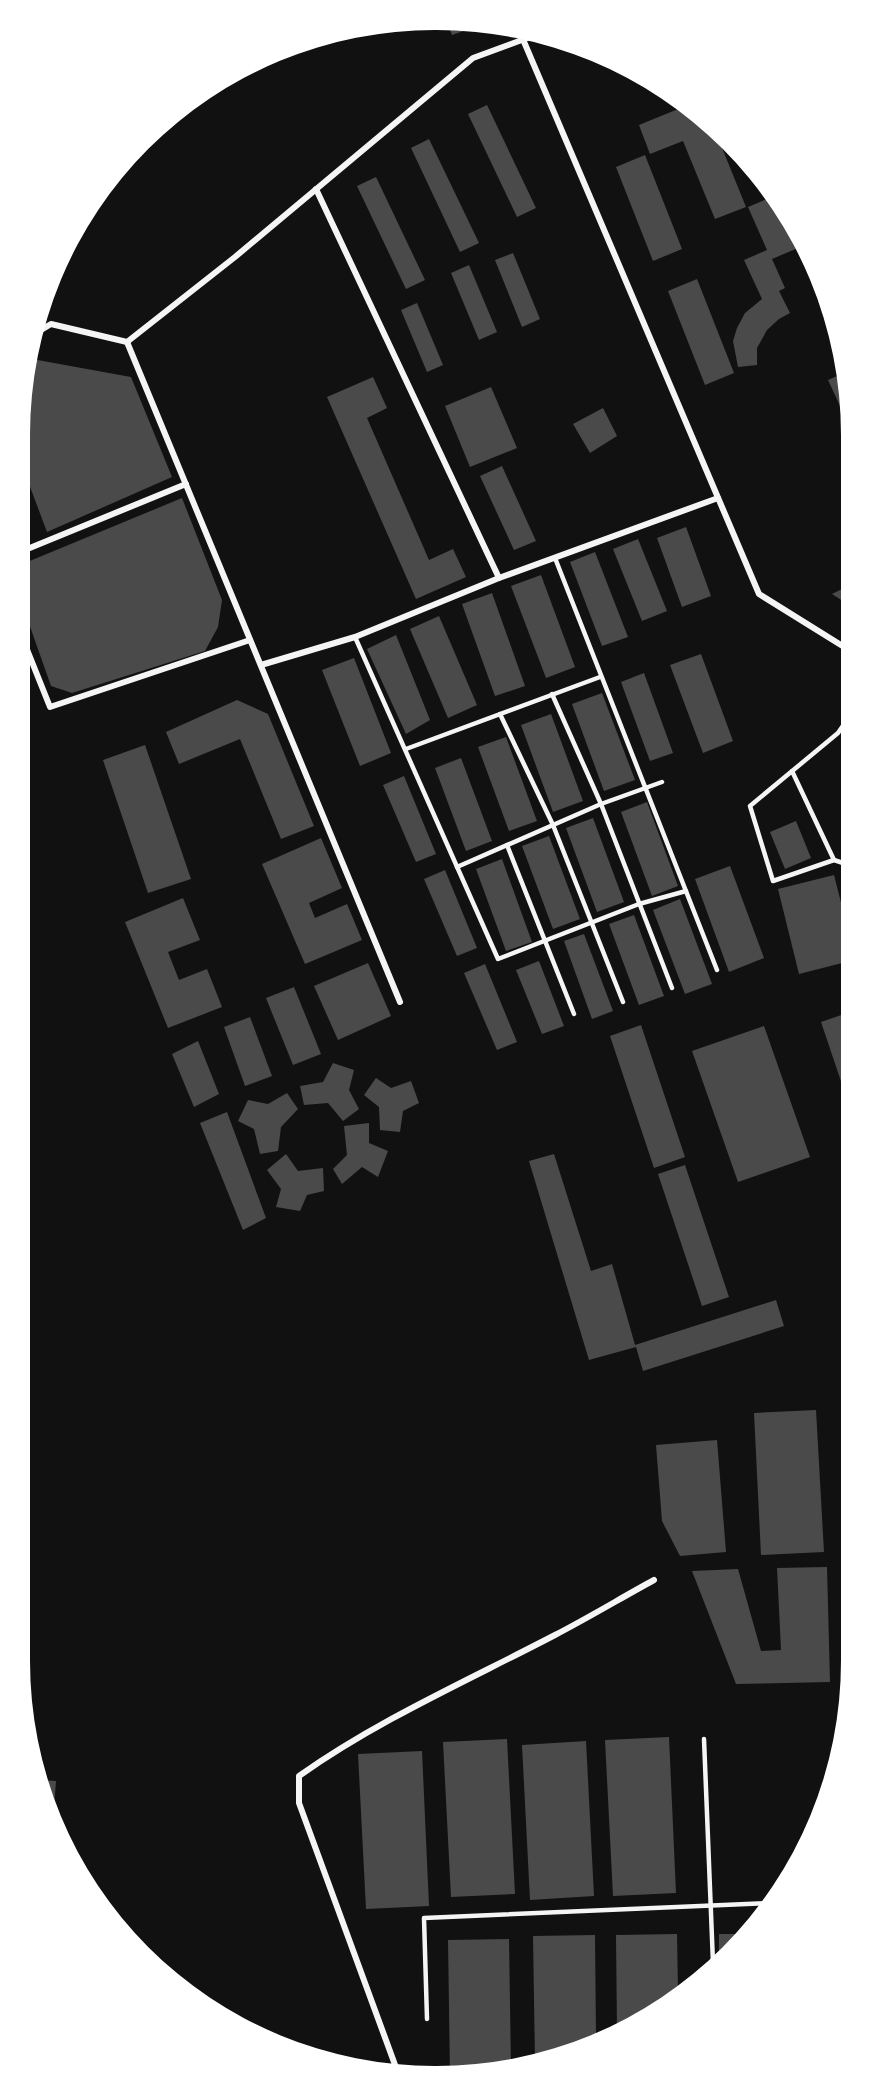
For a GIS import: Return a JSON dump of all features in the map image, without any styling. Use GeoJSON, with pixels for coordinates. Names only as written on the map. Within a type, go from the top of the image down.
{"type":"FeatureCollection","features":[{"type":"Feature","properties":{"kind":"street"},"geometry":{"type":"LineString","coordinates":[[128,342],[473,58],[522,40]]}},
{"type":"Feature","properties":{"kind":"street"},"geometry":{"type":"LineString","coordinates":[[523,40],[759,594],[841,645]]}},
{"type":"Feature","properties":{"kind":"street"},"geometry":{"type":"LineString","coordinates":[[316,189],[499,578]]}},
{"type":"Feature","properties":{"kind":"street"},"geometry":{"type":"LineString","coordinates":[[45,328],[51,324],[128,342]]}},
{"type":"Feature","properties":{"kind":"street"},"geometry":{"type":"LineString","coordinates":[[128,342],[400,1002]]}},
{"type":"Feature","properties":{"kind":"street"},"geometry":{"type":"LineString","coordinates":[[30,548],[186,484]]}},
{"type":"Feature","properties":{"kind":"street"},"geometry":{"type":"LineString","coordinates":[[261,665],[355,637],[499,578],[718,498]]}},
{"type":"Feature","properties":{"kind":"street"},"geometry":{"type":"LineString","coordinates":[[30,657],[50,708],[250,640]]}},
{"type":"Feature","properties":{"kind":"street"},"geometry":{"type":"LineString","coordinates":[[395,2064],[298,1803],[299,1776],[322,1759],[434,1697],[557,1635],[654,1580]]}},
{"type":"Feature","properties":{"kind":"lane"},"geometry":{"type":"LineString","coordinates":[[555,558],[717,970]]}},
{"type":"Feature","properties":{"kind":"lane"},"geometry":{"type":"LineString","coordinates":[[355,637],[498,959],[592,921],[639,904],[686,891]]}},
{"type":"Feature","properties":{"kind":"lane"},"geometry":{"type":"LineString","coordinates":[[406,749],[600,677]]}},
{"type":"Feature","properties":{"kind":"lane"},"geometry":{"type":"LineString","coordinates":[[552,694],[601,804],[672,988]]}},
{"type":"Feature","properties":{"kind":"lane"},"geometry":{"type":"LineString","coordinates":[[500,714],[553,825],[623,1002]]}},
{"type":"Feature","properties":{"kind":"lane"},"geometry":{"type":"LineString","coordinates":[[841,729],[750,806],[773,881],[834,860],[841,862]]}},
{"type":"Feature","properties":{"kind":"lane"},"geometry":{"type":"LineString","coordinates":[[792,771],[834,860]]}},
{"type":"Feature","properties":{"kind":"lane"},"geometry":{"type":"LineString","coordinates":[[458,867],[601,804],[662,782]]}},
{"type":"Feature","properties":{"kind":"lane"},"geometry":{"type":"LineString","coordinates":[[507,845],[574,1014]]}},
{"type":"Feature","properties":{"kind":"lane"},"geometry":{"type":"LineString","coordinates":[[704,1739],[713,1956]]}},
{"type":"Feature","properties":{"kind":"lane"},"geometry":{"type":"LineString","coordinates":[[427,2019],[424,1918],[760,1903]]}},
{"type":"Feature","properties":{"kind":"building"},"geometry":{"type":"Polygon","coordinates":[[[450,31],[463,31],[452,35],[450,31]]]}},
{"type":"Feature","properties":{"kind":"building"},"geometry":{"type":"Polygon","coordinates":[[[487,105],[536,208],[517,217],[468,114],[487,105]]]}},
{"type":"Feature","properties":{"kind":"building"},"geometry":{"type":"Polygon","coordinates":[[[676,110],[682,114],[723,150],[746,207],[715,219],[683,141],[650,154],[639,125],[676,110]]]}},
{"type":"Feature","properties":{"kind":"building"},"geometry":{"type":"Polygon","coordinates":[[[429,139],[479,243],[460,252],[411,148],[429,139]]]}},
{"type":"Feature","properties":{"kind":"building"},"geometry":{"type":"Polygon","coordinates":[[[645,155],[682,249],[653,261],[616,167],[645,155]]]}},
{"type":"Feature","properties":{"kind":"building"},"geometry":{"type":"Polygon","coordinates":[[[376,177],[425,280],[406,289],[357,186],[376,177]]]}},
{"type":"Feature","properties":{"kind":"building"},"geometry":{"type":"Polygon","coordinates":[[[765,200],[795,249],[772,259],[785,288],[779,291],[790,313],[767,330],[757,348],[757,365],[738,367],[733,341],[737,328],[745,313],[762,299],[744,260],[767,250],[748,207],[765,200]]]}},
{"type":"Feature","properties":{"kind":"building"},"geometry":{"type":"Polygon","coordinates":[[[513,253],[540,319],[522,327],[495,260],[513,253]]]}},
{"type":"Feature","properties":{"kind":"building"},"geometry":{"type":"Polygon","coordinates":[[[469,265],[497,332],[479,340],[451,273],[469,265]]]}},
{"type":"Feature","properties":{"kind":"building"},"geometry":{"type":"Polygon","coordinates":[[[697,279],[734,373],[705,385],[668,291],[697,279]]]}},
{"type":"Feature","properties":{"kind":"building"},"geometry":{"type":"Polygon","coordinates":[[[417,303],[443,365],[427,372],[401,310],[417,303]]]}},
{"type":"Feature","properties":{"kind":"building"},"geometry":{"type":"Polygon","coordinates":[[[37,360],[131,377],[172,477],[47,532],[30,487],[31,409],[37,360]]]}},
{"type":"Feature","properties":{"kind":"building"},"geometry":{"type":"Polygon","coordinates":[[[837,376],[840,405],[828,380],[837,376]]]}},
{"type":"Feature","properties":{"kind":"building"},"geometry":{"type":"Polygon","coordinates":[[[373,377],[387,408],[367,418],[429,560],[453,549],[466,577],[416,599],[327,397],[373,377]]]}},
{"type":"Feature","properties":{"kind":"building"},"geometry":{"type":"Polygon","coordinates":[[[491,387],[517,448],[470,467],[445,406],[491,387]]]}},
{"type":"Feature","properties":{"kind":"building"},"geometry":{"type":"Polygon","coordinates":[[[603,408],[617,436],[590,453],[573,424],[603,408]]]}},
{"type":"Feature","properties":{"kind":"building"},"geometry":{"type":"Polygon","coordinates":[[[502,466],[536,541],[514,550],[480,476],[502,466]]]}},
{"type":"Feature","properties":{"kind":"building"},"geometry":{"type":"Polygon","coordinates":[[[182,498],[222,600],[218,627],[205,651],[72,693],[51,686],[30,626],[30,561],[182,498]]]}},
{"type":"Feature","properties":{"kind":"building"},"geometry":{"type":"Polygon","coordinates":[[[686,527],[711,596],[682,607],[657,538],[686,527]]]}},
{"type":"Feature","properties":{"kind":"building"},"geometry":{"type":"Polygon","coordinates":[[[638,539],[667,611],[642,621],[613,549],[638,539]]]}},
{"type":"Feature","properties":{"kind":"building"},"geometry":{"type":"Polygon","coordinates":[[[595,552],[628,637],[602,646],[570,562],[595,552]]]}},
{"type":"Feature","properties":{"kind":"building"},"geometry":{"type":"Polygon","coordinates":[[[541,575],[575,667],[546,678],[511,586],[541,575]]]}},
{"type":"Feature","properties":{"kind":"building"},"geometry":{"type":"Polygon","coordinates":[[[841,590],[841,600],[832,594],[841,590]]]}},
{"type":"Feature","properties":{"kind":"building"},"geometry":{"type":"Polygon","coordinates":[[[492,593],[525,686],[495,696],[462,604],[492,593]]]}},
{"type":"Feature","properties":{"kind":"building"},"geometry":{"type":"Polygon","coordinates":[[[439,616],[477,705],[448,718],[410,629],[439,616]]]}},
{"type":"Feature","properties":{"kind":"building"},"geometry":{"type":"Polygon","coordinates":[[[396,635],[430,720],[406,734],[367,649],[396,635]]]}},
{"type":"Feature","properties":{"kind":"building"},"geometry":{"type":"Polygon","coordinates":[[[701,654],[733,741],[703,753],[670,665],[701,654]]]}},
{"type":"Feature","properties":{"kind":"building"},"geometry":{"type":"Polygon","coordinates":[[[354,658],[391,753],[360,766],[322,670],[354,658]]]}},
{"type":"Feature","properties":{"kind":"building"},"geometry":{"type":"Polygon","coordinates":[[[644,673],[673,753],[650,761],[621,682],[644,673]]]}},
{"type":"Feature","properties":{"kind":"building"},"geometry":{"type":"Polygon","coordinates":[[[602,693],[635,780],[604,791],[572,704],[602,693]]]}},
{"type":"Feature","properties":{"kind":"building"},"geometry":{"type":"Polygon","coordinates":[[[237,700],[268,714],[314,826],[281,839],[240,739],[179,764],[166,732],[237,700]]]}},
{"type":"Feature","properties":{"kind":"building"},"geometry":{"type":"Polygon","coordinates":[[[551,714],[583,801],[553,812],[521,725],[551,714]]]}},
{"type":"Feature","properties":{"kind":"building"},"geometry":{"type":"Polygon","coordinates":[[[506,737],[537,821],[509,831],[478,747],[506,737]]]}},
{"type":"Feature","properties":{"kind":"building"},"geometry":{"type":"Polygon","coordinates":[[[145,745],[191,879],[148,893],[103,760],[145,745]]]}},
{"type":"Feature","properties":{"kind":"building"},"geometry":{"type":"Polygon","coordinates":[[[461,758],[492,841],[466,851],[435,768],[461,758]]]}},
{"type":"Feature","properties":{"kind":"building"},"geometry":{"type":"Polygon","coordinates":[[[404,776],[436,854],[416,862],[383,785],[404,776]]]}},
{"type":"Feature","properties":{"kind":"building"},"geometry":{"type":"Polygon","coordinates":[[[647,802],[678,886],[652,896],[621,812],[647,802]]]}},
{"type":"Feature","properties":{"kind":"building"},"geometry":{"type":"Polygon","coordinates":[[[593,818],[624,902],[597,912],[566,828],[593,818]]]}},
{"type":"Feature","properties":{"kind":"building"},"geometry":{"type":"Polygon","coordinates":[[[796,821],[811,858],[785,869],[770,832],[796,821]]]}},
{"type":"Feature","properties":{"kind":"building"},"geometry":{"type":"Polygon","coordinates":[[[549,836],[580,919],[553,929],[522,846],[549,836]]]}},
{"type":"Feature","properties":{"kind":"building"},"geometry":{"type":"Polygon","coordinates":[[[321,838],[342,888],[309,903],[315,918],[347,904],[362,940],[305,964],[262,864],[321,838]]]}},
{"type":"Feature","properties":{"kind":"building"},"geometry":{"type":"Polygon","coordinates":[[[502,859],[532,942],[506,951],[476,869],[502,859]]]}},
{"type":"Feature","properties":{"kind":"building"},"geometry":{"type":"Polygon","coordinates":[[[730,866],[764,958],[729,972],[695,879],[730,866]]]}},
{"type":"Feature","properties":{"kind":"building"},"geometry":{"type":"Polygon","coordinates":[[[445,870],[477,948],[457,956],[424,879],[445,870]]]}},
{"type":"Feature","properties":{"kind":"building"},"geometry":{"type":"Polygon","coordinates":[[[834,875],[841,903],[841,963],[799,974],[778,889],[834,875]]]}},
{"type":"Feature","properties":{"kind":"building"},"geometry":{"type":"Polygon","coordinates":[[[183,898],[200,940],[168,952],[179,980],[207,969],[222,1007],[168,1028],[125,922],[183,898]]]}},
{"type":"Feature","properties":{"kind":"building"},"geometry":{"type":"Polygon","coordinates":[[[680,899],[712,984],[685,994],[653,910],[680,899]]]}},
{"type":"Feature","properties":{"kind":"building"},"geometry":{"type":"Polygon","coordinates":[[[634,915],[664,996],[639,1005],[609,924],[634,915]]]}},
{"type":"Feature","properties":{"kind":"building"},"geometry":{"type":"Polygon","coordinates":[[[584,934],[613,1011],[592,1019],[564,941],[584,934]]]}},
{"type":"Feature","properties":{"kind":"building"},"geometry":{"type":"Polygon","coordinates":[[[539,961],[564,1026],[542,1034],[516,970],[539,961]]]}},
{"type":"Feature","properties":{"kind":"building"},"geometry":{"type":"Polygon","coordinates":[[[368,963],[391,1016],[338,1040],[314,986],[368,963]]]}},
{"type":"Feature","properties":{"kind":"building"},"geometry":{"type":"Polygon","coordinates":[[[485,964],[517,1042],[497,1050],[464,973],[485,964]]]}},
{"type":"Feature","properties":{"kind":"building"},"geometry":{"type":"Polygon","coordinates":[[[294,987],[321,1054],[293,1065],[266,998],[294,987]]]}},
{"type":"Feature","properties":{"kind":"building"},"geometry":{"type":"Polygon","coordinates":[[[841,1015],[841,1081],[821,1022],[841,1015]]]}},
{"type":"Feature","properties":{"kind":"building"},"geometry":{"type":"Polygon","coordinates":[[[250,1017],[272,1076],[245,1086],[224,1027],[250,1017]]]}},
{"type":"Feature","properties":{"kind":"building"},"geometry":{"type":"Polygon","coordinates":[[[641,1025],[685,1157],[654,1168],[610,1036],[641,1025]]]}},
{"type":"Feature","properties":{"kind":"building"},"geometry":{"type":"Polygon","coordinates":[[[764,1026],[810,1157],[738,1182],[692,1051],[764,1026]]]}},
{"type":"Feature","properties":{"kind":"building"},"geometry":{"type":"Polygon","coordinates":[[[198,1041],[219,1094],[194,1107],[172,1054],[198,1041]]]}},
{"type":"Feature","properties":{"kind":"building"},"geometry":{"type":"Polygon","coordinates":[[[333,1063],[354,1070],[349,1090],[359,1109],[343,1121],[328,1103],[304,1105],[300,1086],[323,1082],[333,1063]]]}},
{"type":"Feature","properties":{"kind":"building"},"geometry":{"type":"Polygon","coordinates":[[[376,1078],[391,1088],[411,1081],[419,1103],[403,1111],[400,1132],[380,1130],[379,1107],[364,1095],[376,1078]]]}},
{"type":"Feature","properties":{"kind":"building"},"geometry":{"type":"Polygon","coordinates":[[[287,1093],[298,1109],[281,1127],[278,1151],[260,1154],[254,1129],[238,1121],[248,1100],[268,1104],[287,1093]]]}},
{"type":"Feature","properties":{"kind":"building"},"geometry":{"type":"Polygon","coordinates":[[[227,1112],[266,1218],[243,1230],[200,1123],[227,1112]]]}},
{"type":"Feature","properties":{"kind":"building"},"geometry":{"type":"Polygon","coordinates":[[[369,1123],[369,1143],[388,1151],[378,1177],[362,1167],[342,1184],[333,1169],[347,1155],[344,1126],[369,1123]]]}},
{"type":"Feature","properties":{"kind":"building"},"geometry":{"type":"Polygon","coordinates":[[[286,1154],[298,1171],[323,1168],[324,1191],[307,1195],[300,1211],[276,1207],[281,1189],[267,1170],[286,1154]]]}},
{"type":"Feature","properties":{"kind":"building"},"geometry":{"type":"Polygon","coordinates":[[[554,1154],[591,1271],[612,1264],[635,1345],[776,1300],[784,1326],[643,1371],[636,1347],[589,1360],[529,1161],[554,1154]]]}},
{"type":"Feature","properties":{"kind":"building"},"geometry":{"type":"Polygon","coordinates":[[[685,1165],[729,1297],[702,1306],[658,1174],[685,1165]]]}},
{"type":"Feature","properties":{"kind":"building"},"geometry":{"type":"Polygon","coordinates":[[[816,1410],[824,1552],[761,1555],[754,1413],[816,1410]]]}},
{"type":"Feature","properties":{"kind":"building"},"geometry":{"type":"Polygon","coordinates":[[[717,1440],[726,1552],[680,1556],[662,1521],[656,1445],[717,1440]]]}},
{"type":"Feature","properties":{"kind":"building"},"geometry":{"type":"Polygon","coordinates":[[[827,1567],[830,1682],[736,1684],[692,1571],[738,1569],[761,1651],[781,1650],[777,1568],[827,1567]]]}},
{"type":"Feature","properties":{"kind":"building"},"geometry":{"type":"Polygon","coordinates":[[[669,1737],[676,1893],[613,1896],[605,1740],[669,1737]]]}},
{"type":"Feature","properties":{"kind":"building"},"geometry":{"type":"Polygon","coordinates":[[[507,1739],[515,1894],[451,1897],[443,1742],[507,1739]]]}},
{"type":"Feature","properties":{"kind":"building"},"geometry":{"type":"Polygon","coordinates":[[[586,1741],[594,1896],[530,1900],[522,1745],[586,1741]]]}},
{"type":"Feature","properties":{"kind":"building"},"geometry":{"type":"Polygon","coordinates":[[[422,1751],[429,1906],[366,1909],[358,1754],[422,1751]]]}},
{"type":"Feature","properties":{"kind":"building"},"geometry":{"type":"Polygon","coordinates":[[[49,1781],[56,1781],[55,1798],[49,1781]]]}},
{"type":"Feature","properties":{"kind":"building"},"geometry":{"type":"Polygon","coordinates":[[[677,1934],[678,1985],[661,1998],[617,2023],[616,1935],[677,1934]]]}},
{"type":"Feature","properties":{"kind":"building"},"geometry":{"type":"Polygon","coordinates":[[[719,1934],[734,1934],[722,1947],[719,1950],[719,1934]]]}},
{"type":"Feature","properties":{"kind":"building"},"geometry":{"type":"Polygon","coordinates":[[[595,1935],[596,2033],[535,2053],[533,1936],[595,1935]]]}},
{"type":"Feature","properties":{"kind":"building"},"geometry":{"type":"Polygon","coordinates":[[[509,1939],[511,2059],[450,2065],[448,1940],[509,1939]]]}}]}
